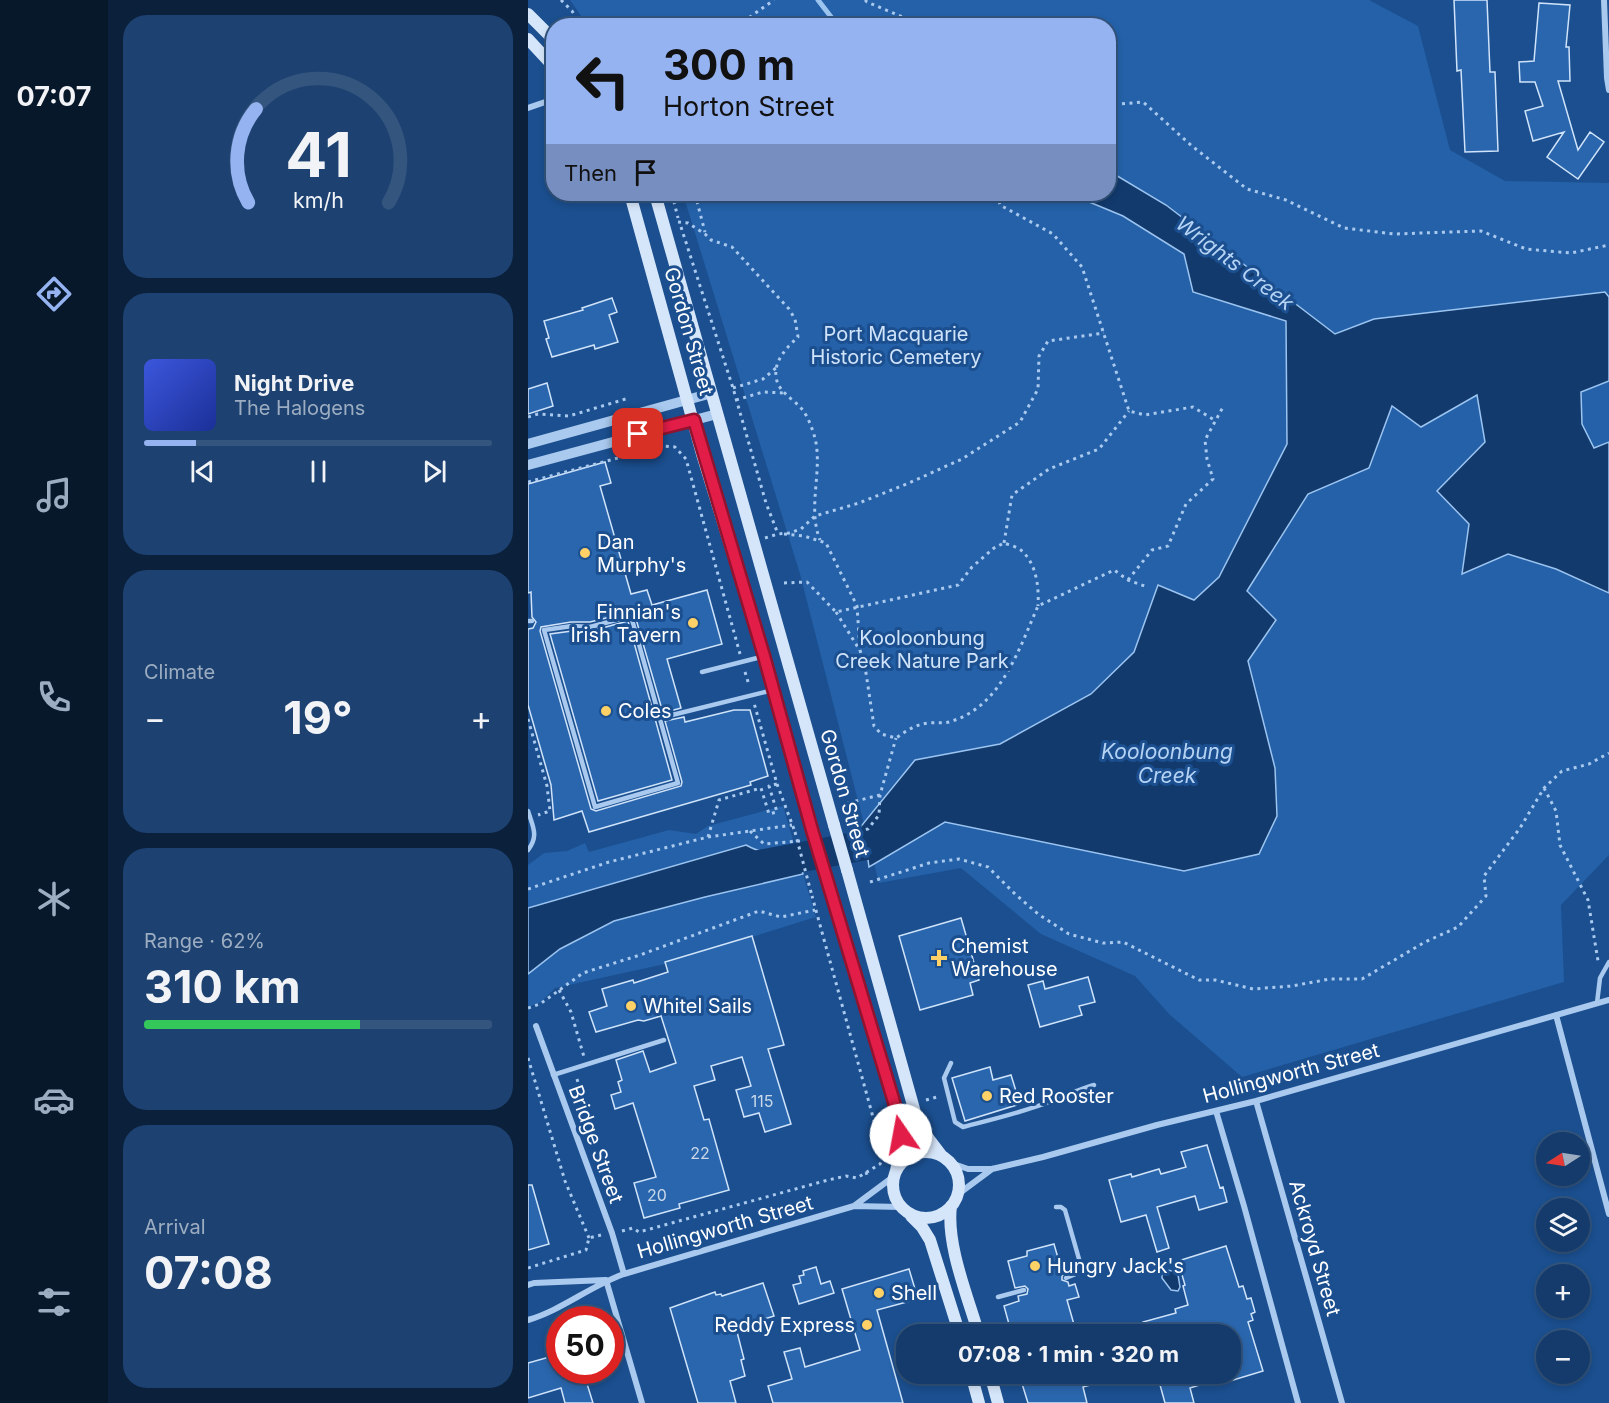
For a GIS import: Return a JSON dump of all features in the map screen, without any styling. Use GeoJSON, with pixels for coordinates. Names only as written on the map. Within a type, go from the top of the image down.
{"type":"FeatureCollection","features":[{"type":"Feature","properties":{"kind":"main road"},"geometry":{"type":"LineString","coordinates":[[528,14],[546,32]]}},
{"type":"Feature","properties":{"kind":"main road"},"geometry":{"type":"LineString","coordinates":[[528,39],[546,58]]}},
{"type":"Feature","properties":{"kind":"main road","name":"Gordon Street"},"geometry":{"type":"LineString","coordinates":[[632,201],[812,830],[898,1118],[901,1150],[894,1174]]}},
{"type":"Feature","properties":{"kind":"main road","name":"Gordon Street"},"geometry":{"type":"LineString","coordinates":[[657,201],[916,1116],[922,1130],[946,1159]]}},
{"type":"Feature","properties":{"kind":"main road"},"geometry":{"type":"LineString","coordinates":[[957,1324],[930,1240],[922,1227],[904,1210],[894,1193],[894,1174],[900,1163],[914,1154],[926,1152],[946,1159],[957,1174],[957,1194],[951,1206],[949,1223],[955,1255],[976,1324]]}},
{"type":"Feature","properties":{"kind":"main road"},"geometry":{"type":"LineString","coordinates":[[904,1210],[923,1218],[933,1217],[951,1206]]}},
{"type":"Feature","properties":{"kind":"main road"},"geometry":{"type":"LineString","coordinates":[[974,1384],[979,1403]]}},
{"type":"Feature","properties":{"kind":"main road"},"geometry":{"type":"LineString","coordinates":[[993,1384],[998,1403]]}},
{"type":"Feature","properties":{"kind":"street"},"geometry":{"type":"LineString","coordinates":[[1604,0],[1609,90]]}},
{"type":"Feature","properties":{"kind":"street"},"geometry":{"type":"LineString","coordinates":[[528,108],[546,102]]}},
{"type":"Feature","properties":{"kind":"street"},"geometry":{"type":"LineString","coordinates":[[528,444],[712,393]]}},
{"type":"Feature","properties":{"kind":"street"},"geometry":{"type":"LineString","coordinates":[[528,465],[717,414]]}},
{"type":"Feature","properties":{"kind":"street","name":"Hollingworth Street"},"geometry":{"type":"LineString","coordinates":[[946,1159],[968,1169],[992,1169],[1256,1101],[1609,1000]]}},
{"type":"Feature","properties":{"kind":"street"},"geometry":{"type":"LineString","coordinates":[[1556,1015],[1609,1214]]}},
{"type":"Feature","properties":{"kind":"street","name":"Bridge Street"},"geometry":{"type":"LineString","coordinates":[[536,1026],[612,1233],[624,1274]]}},
{"type":"Feature","properties":{"kind":"street","name":"Ackroyd Street"},"geometry":{"type":"LineString","coordinates":[[1256,1101],[1342,1403]]}},
{"type":"Feature","properties":{"kind":"street"},"geometry":{"type":"LineString","coordinates":[[1216,1111],[1298,1403]]}},
{"type":"Feature","properties":{"kind":"street","name":"Hollingworth Street"},"geometry":{"type":"LineString","coordinates":[[957,1194],[992,1169]]}},
{"type":"Feature","properties":{"kind":"street","name":"Hollingworth Street"},"geometry":{"type":"LineString","coordinates":[[854,1206],[894,1174]]}},
{"type":"Feature","properties":{"kind":"street","name":"Hollingworth Street"},"geometry":{"type":"LineString","coordinates":[[528,1320],[544,1316],[606,1280],[854,1206],[904,1210]]}},
{"type":"Feature","properties":{"kind":"street"},"geometry":{"type":"LineString","coordinates":[[606,1280],[642,1403]]}},
{"type":"Feature","properties":{"kind":"street","name":"Hollingworth Street"},"geometry":{"type":"LineString","coordinates":[[528,1285],[606,1280]]}},
{"type":"Feature","properties":{"kind":"lane"},"geometry":{"type":"LineString","coordinates":[[631,616],[660,718],[678,783],[595,807],[544,630],[572,626],[590,627],[631,616]]}},
{"type":"Feature","properties":{"kind":"lane"},"geometry":{"type":"LineString","coordinates":[[702,672],[764,656]]}},
{"type":"Feature","properties":{"kind":"lane"},"geometry":{"type":"LineString","coordinates":[[660,718],[773,690]]}},
{"type":"Feature","properties":{"kind":"lane"},"geometry":{"type":"LineString","coordinates":[[528,812],[536,834],[528,850]]}},
{"type":"Feature","properties":{"kind":"lane"},"geometry":{"type":"LineString","coordinates":[[1597,1003],[1600,978],[1609,962]]}},
{"type":"Feature","properties":{"kind":"lane"},"geometry":{"type":"LineString","coordinates":[[553,1074],[664,1040]]}},
{"type":"Feature","properties":{"kind":"lane"},"geometry":{"type":"LineString","coordinates":[[951,1063],[944,1078],[955,1122],[963,1127],[1055,1100],[1076,1090],[1095,1085]]}},
{"type":"Feature","properties":{"kind":"lane"},"geometry":{"type":"LineString","coordinates":[[1056,1207],[1065,1210],[1081,1266],[1078,1273],[1066,1278]]}},
{"type":"Feature","properties":{"kind":"lane"},"geometry":{"type":"LineString","coordinates":[[998,1297],[1024,1290]]}},
{"type":"Feature","properties":{"kind":"path"},"geometry":{"type":"LineString","coordinates":[[561,0],[576,18]]}},
{"type":"Feature","properties":{"kind":"path"},"geometry":{"type":"LineString","coordinates":[[748,18],[774,0]]}},
{"type":"Feature","properties":{"kind":"path"},"geometry":{"type":"LineString","coordinates":[[865,0],[905,18]]}},
{"type":"Feature","properties":{"kind":"path"},"geometry":{"type":"LineString","coordinates":[[1116,106],[1143,102],[1192,146],[1247,189],[1286,200],[1344,228],[1394,234],[1480,231],[1526,249],[1571,253],[1609,245]]}},
{"type":"Feature","properties":{"kind":"path"},"geometry":{"type":"LineString","coordinates":[[674,201],[733,388],[766,503],[778,534]]}},
{"type":"Feature","properties":{"kind":"path"},"geometry":{"type":"LineString","coordinates":[[697,201],[705,234]]}},
{"type":"Feature","properties":{"kind":"path"},"geometry":{"type":"LineString","coordinates":[[999,201],[1000,205],[1053,234],[1082,267],[1129,411]]}},
{"type":"Feature","properties":{"kind":"path"},"geometry":{"type":"LineString","coordinates":[[679,222],[688,223],[711,240],[732,247],[795,319],[798,337],[784,351],[775,374],[785,393],[803,410],[815,437],[815,516],[820,540]]}},
{"type":"Feature","properties":{"kind":"path"},"geometry":{"type":"LineString","coordinates":[[784,534],[801,529],[815,516],[859,503],[909,483],[985,446],[1020,422],[1038,388],[1039,356],[1048,341],[1104,333]]}},
{"type":"Feature","properties":{"kind":"path"},"geometry":{"type":"LineString","coordinates":[[733,388],[763,379],[777,366]]}},
{"type":"Feature","properties":{"kind":"path"},"geometry":{"type":"LineString","coordinates":[[736,400],[763,392],[785,393]]}},
{"type":"Feature","properties":{"kind":"path"},"geometry":{"type":"LineString","coordinates":[[528,417],[538,414],[569,416],[629,398]]}},
{"type":"Feature","properties":{"kind":"path"},"geometry":{"type":"LineString","coordinates":[[1129,411],[1145,415],[1193,407],[1216,421]]}},
{"type":"Feature","properties":{"kind":"path"},"geometry":{"type":"LineString","coordinates":[[1128,580],[1152,550],[1168,546],[1186,504],[1214,479],[1207,459],[1205,440],[1223,407]]}},
{"type":"Feature","properties":{"kind":"path"},"geometry":{"type":"LineString","coordinates":[[1004,543],[1012,495],[1049,469],[1099,449],[1129,411]]}},
{"type":"Feature","properties":{"kind":"path"},"geometry":{"type":"LineString","coordinates":[[528,482],[663,446],[675,447],[686,459],[728,601],[742,662],[777,784],[795,832],[884,1157],[880,1164],[857,1178],[846,1176],[828,1180],[639,1232],[633,1228],[625,1231]]}},
{"type":"Feature","properties":{"kind":"path"},"geometry":{"type":"LineString","coordinates":[[752,543],[778,534],[804,536],[826,543],[857,606],[860,650],[874,726],[881,734],[896,738]]}},
{"type":"Feature","properties":{"kind":"path"},"geometry":{"type":"LineString","coordinates":[[836,612],[958,585],[972,567],[994,548],[1004,543],[1021,550],[1033,568],[1039,589],[1038,606],[1016,656],[990,698],[970,714],[949,722],[913,727],[896,738],[880,795],[879,815]]}},
{"type":"Feature","properties":{"kind":"path"},"geometry":{"type":"LineString","coordinates":[[1038,606],[1114,570],[1128,580],[1147,587]]}},
{"type":"Feature","properties":{"kind":"path"},"geometry":{"type":"LineString","coordinates":[[784,583],[807,582],[836,612],[860,650]]}},
{"type":"Feature","properties":{"kind":"path"},"geometry":{"type":"LineString","coordinates":[[528,719],[547,786],[550,811],[541,814]]}},
{"type":"Feature","properties":{"kind":"path"},"geometry":{"type":"LineString","coordinates":[[870,882],[929,863],[959,859],[988,867],[1038,914],[1069,934],[1103,943],[1123,942],[1199,980],[1215,980],[1252,989],[1292,986],[1330,979],[1362,979],[1425,942],[1458,927],[1486,896],[1484,876],[1521,826],[1544,788],[1562,771],[1588,764],[1609,753]]}},
{"type":"Feature","properties":{"kind":"path"},"geometry":{"type":"LineString","coordinates":[[708,837],[719,800],[761,788],[769,814],[777,812],[769,786],[777,784]]}},
{"type":"Feature","properties":{"kind":"path"},"geometry":{"type":"LineString","coordinates":[[1544,788],[1556,811],[1560,845],[1588,900],[1600,978]]}},
{"type":"Feature","properties":{"kind":"path"},"geometry":{"type":"LineString","coordinates":[[848,803],[880,795]]}},
{"type":"Feature","properties":{"kind":"path"},"geometry":{"type":"LineString","coordinates":[[528,889],[609,862],[708,837],[792,825]]}},
{"type":"Feature","properties":{"kind":"path"},"geometry":{"type":"LineString","coordinates":[[528,1008],[540,1004],[584,973],[759,911],[781,917],[816,910]]}},
{"type":"Feature","properties":{"kind":"path"},"geometry":{"type":"LineString","coordinates":[[559,990],[571,1012],[586,1065]]}},
{"type":"Feature","properties":{"kind":"path"},"geometry":{"type":"LineString","coordinates":[[528,1058],[565,1181],[590,1238],[586,1250],[528,1268]]}},
{"type":"Feature","properties":{"kind":"path"},"geometry":{"type":"LineString","coordinates":[[574,1068],[591,1127]]}},
{"type":"Feature","properties":{"kind":"path"},"geometry":{"type":"LineString","coordinates":[[921,1101],[937,1097]]}},
{"type":"Feature","properties":{"kind":"path"},"geometry":{"type":"LineString","coordinates":[[872,1115],[878,1113]]}},
{"type":"Feature","properties":{"kind":"path"},"geometry":{"type":"LineString","coordinates":[[866,1172],[868,1178]]}},
{"type":"Feature","properties":{"kind":"path"},"geometry":{"type":"LineString","coordinates":[[590,1238],[596,1236]]}},
{"type":"Feature","properties":{"kind":"green space"},"geometry":{"type":"Polygon","coordinates":[[[570,0],[1369,0],[1418,26],[1450,150],[1505,181],[1609,183],[1609,855],[1561,905],[1564,982],[1242,1077],[1169,1014],[1135,976],[1041,934],[961,868],[879,883],[800,574],[685,201],[1116,201],[1116,18],[582,18],[570,0]]]}},
{"type":"Feature","properties":{"kind":"green space"},"geometry":{"type":"Polygon","coordinates":[[[783,806],[795,847],[770,852],[759,851],[746,845],[528,908],[528,865],[544,853],[567,851],[585,843],[589,852],[669,830],[696,834],[708,826],[783,806]]]}},
{"type":"Feature","properties":{"kind":"green space"},"geometry":{"type":"Polygon","coordinates":[[[803,874],[816,917],[665,964],[555,988],[541,1002],[528,1007],[528,974],[560,949],[614,921],[803,874]]]}},
{"type":"Feature","properties":{"kind":"water","name":"Kooloonbung Creek"},"geometry":{"type":"Polygon","coordinates":[[[1116,175],[1166,205],[1335,334],[1374,319],[1605,292],[1609,297],[1609,381],[1581,392],[1582,424],[1594,448],[1609,442],[1609,593],[1556,569],[1508,554],[1462,574],[1469,524],[1437,491],[1485,442],[1477,395],[1421,427],[1392,406],[1369,468],[1308,494],[1247,591],[1276,620],[1248,661],[1275,768],[1277,816],[1259,854],[1184,871],[945,822],[869,867],[866,845],[858,830],[915,760],[1000,744],[1091,694],[1134,652],[1158,585],[1194,600],[1219,577],[1287,444],[1286,321],[1193,292],[1184,254],[1123,216],[1087,201],[1116,201],[1116,175]]]}},
{"type":"Feature","properties":{"kind":"water"},"geometry":{"type":"Polygon","coordinates":[[[746,845],[759,851],[770,852],[795,847],[803,874],[614,921],[560,949],[528,974],[528,908],[746,845]]]}},
{"type":"Feature","properties":{"kind":"water"},"geometry":{"type":"Polygon","coordinates":[[[1166,1270],[1178,1275],[1180,1287],[1178,1291],[1171,1290],[1162,1278],[1162,1272],[1166,1270]]]}},
{"type":"Feature","properties":{"kind":"building"},"geometry":{"type":"Polygon","coordinates":[[[1454,0],[1487,0],[1490,72],[1495,72],[1498,151],[1465,152],[1461,70],[1457,71],[1454,0]]]}},
{"type":"Feature","properties":{"kind":"building"},"geometry":{"type":"Polygon","coordinates":[[[1539,3],[1570,5],[1566,47],[1569,47],[1570,81],[1558,81],[1578,150],[1590,132],[1604,142],[1578,179],[1547,157],[1564,132],[1533,141],[1525,111],[1543,106],[1535,82],[1520,82],[1519,62],[1534,61],[1539,3]]]}},
{"type":"Feature","properties":{"kind":"building"},"geometry":{"type":"Polygon","coordinates":[[[612,298],[617,312],[609,315],[618,342],[595,349],[594,345],[552,357],[546,339],[549,338],[544,321],[583,310],[582,308],[612,298]]]}},
{"type":"Feature","properties":{"kind":"building"},"geometry":{"type":"Polygon","coordinates":[[[547,383],[553,406],[528,414],[528,389],[547,383]]]}},
{"type":"Feature","properties":{"kind":"building"},"geometry":{"type":"Polygon","coordinates":[[[605,462],[611,483],[600,486],[631,594],[647,590],[652,605],[707,590],[722,644],[667,659],[681,708],[663,713],[634,612],[590,622],[571,622],[541,627],[540,631],[591,809],[596,811],[681,786],[682,782],[665,721],[684,717],[685,722],[734,710],[750,710],[768,776],[750,782],[751,785],[589,832],[582,811],[554,820],[551,785],[528,705],[528,629],[533,628],[536,622],[532,617],[531,592],[528,593],[528,484],[605,462]]]}},
{"type":"Feature","properties":{"kind":"building"},"geometry":{"type":"Polygon","coordinates":[[[628,621],[672,780],[598,801],[550,634],[591,631],[628,621]]]}},
{"type":"Feature","properties":{"kind":"building","name":"Chemist Warehouse"},"geometry":{"type":"Polygon","coordinates":[[[961,918],[979,980],[970,983],[973,995],[920,1010],[899,936],[961,918]]]}},
{"type":"Feature","properties":{"kind":"building"},"geometry":{"type":"Polygon","coordinates":[[[752,936],[784,1045],[768,1049],[791,1124],[765,1132],[759,1113],[744,1117],[736,1090],[751,1086],[742,1057],[711,1066],[715,1080],[694,1086],[704,1120],[709,1119],[729,1190],[679,1204],[680,1208],[644,1218],[634,1183],[656,1177],[633,1103],[615,1109],[611,1095],[621,1092],[618,1082],[622,1080],[616,1060],[643,1051],[650,1072],[676,1063],[661,1016],[596,1032],[589,1012],[607,1006],[602,989],[633,980],[634,983],[668,972],[665,962],[752,936]]]}},
{"type":"Feature","properties":{"kind":"building"},"geometry":{"type":"Polygon","coordinates":[[[1088,977],[1095,1002],[1079,1006],[1082,1015],[1040,1027],[1028,985],[1043,981],[1045,989],[1088,977]]]}},
{"type":"Feature","properties":{"kind":"building","name":"Red Rooster"},"geometry":{"type":"Polygon","coordinates":[[[990,1067],[993,1080],[1011,1075],[1020,1104],[965,1121],[952,1078],[990,1067]]]}},
{"type":"Feature","properties":{"kind":"building"},"geometry":{"type":"Polygon","coordinates":[[[1207,1145],[1220,1188],[1223,1187],[1227,1202],[1199,1210],[1195,1196],[1157,1207],[1169,1248],[1157,1252],[1146,1215],[1121,1222],[1109,1180],[1131,1174],[1132,1177],[1159,1169],[1161,1174],[1186,1167],[1181,1152],[1207,1145]]]}},
{"type":"Feature","properties":{"kind":"building"},"geometry":{"type":"Polygon","coordinates":[[[528,1185],[532,1185],[549,1244],[528,1250],[528,1185]]]}},
{"type":"Feature","properties":{"kind":"building"},"geometry":{"type":"Polygon","coordinates":[[[1054,1244],[1062,1272],[1064,1271],[1065,1274],[1062,1280],[1068,1282],[1069,1286],[1075,1284],[1079,1297],[1067,1300],[1074,1324],[1009,1324],[1004,1306],[1019,1301],[1018,1296],[1027,1294],[1028,1289],[1025,1286],[1015,1288],[1008,1261],[1027,1256],[1027,1251],[1054,1244]]]}},
{"type":"Feature","properties":{"kind":"building"},"geometry":{"type":"Polygon","coordinates":[[[1226,1246],[1239,1287],[1243,1286],[1247,1299],[1251,1298],[1255,1312],[1251,1314],[1253,1320],[1248,1322],[1263,1371],[1241,1378],[1241,1324],[1144,1324],[1143,1322],[1176,1313],[1175,1309],[1188,1305],[1178,1261],[1226,1246]]]}},
{"type":"Feature","properties":{"kind":"building"},"geometry":{"type":"Polygon","coordinates":[[[816,1267],[821,1284],[830,1281],[834,1293],[799,1304],[793,1285],[801,1283],[799,1276],[804,1275],[803,1271],[816,1267]]]}},
{"type":"Feature","properties":{"kind":"building"},"geometry":{"type":"Polygon","coordinates":[[[909,1269],[918,1299],[877,1310],[903,1403],[773,1403],[768,1386],[792,1379],[784,1352],[800,1348],[805,1367],[860,1350],[842,1289],[909,1269]]]}},
{"type":"Feature","properties":{"kind":"building"},"geometry":{"type":"Polygon","coordinates":[[[763,1283],[774,1316],[736,1328],[744,1359],[741,1360],[745,1376],[730,1381],[736,1403],[698,1403],[670,1308],[715,1292],[716,1295],[721,1294],[722,1296],[763,1283]]]}},
{"type":"Feature","properties":{"kind":"building"},"geometry":{"type":"Polygon","coordinates":[[[546,1358],[546,1384],[587,1384],[593,1403],[565,1403],[561,1388],[528,1398],[528,1363],[546,1358]]]}},
{"type":"Feature","properties":{"kind":"building"},"geometry":{"type":"Polygon","coordinates":[[[1022,1384],[1094,1384],[1083,1387],[1087,1403],[1028,1403],[1022,1384]]]}},
{"type":"Feature","properties":{"kind":"building"},"geometry":{"type":"Polygon","coordinates":[[[1160,1384],[1203,1384],[1190,1388],[1194,1403],[1165,1403],[1160,1384]]]}},
{"type":"Feature","properties":{"kind":"waterway","name":"Wrights Creek"},"geometry":{"type":"LineString","coordinates":[[818,0],[832,18]]}},
{"type":"Feature","properties":{"kind":"waterway"},"geometry":{"type":"LineString","coordinates":[[759,865],[866,845]]}},
{"type":"Feature","properties":{"kind":"place","name":"Dan Murphy's"},"geometry":{"type":"Point","coordinates":[585,553]}},
{"type":"Feature","properties":{"kind":"place","name":"Finnian's Irish Tavern"},"geometry":{"type":"Point","coordinates":[693,623]}},
{"type":"Feature","properties":{"kind":"place","name":"Coles"},"geometry":{"type":"Point","coordinates":[606,711]}},
{"type":"Feature","properties":{"kind":"place","name":"Chemist Warehouse"},"geometry":{"type":"Point","coordinates":[939,958]}},
{"type":"Feature","properties":{"kind":"place","name":"Whitel Sails"},"geometry":{"type":"Point","coordinates":[631,1006]}},
{"type":"Feature","properties":{"kind":"place","name":"Red Rooster"},"geometry":{"type":"Point","coordinates":[987,1096]}},
{"type":"Feature","properties":{"kind":"place","name":"Hungry Jack's"},"geometry":{"type":"Point","coordinates":[1035,1266]}},
{"type":"Feature","properties":{"kind":"place","name":"Shell"},"geometry":{"type":"Point","coordinates":[879,1293]}},
{"type":"Feature","properties":{"kind":"place","name":"Reddy Express"},"geometry":{"type":"Point","coordinates":[867,1325]}},
{"type":"Feature","properties":{"kind":"route"},"geometry":{"type":"LineString","coordinates":[[638,434],[694,420],[705,464],[764,656],[812,830],[894,1102],[901,1135]]}},
{"type":"Feature","properties":{"kind":"park label","name":"Port Macquarie Historic Cemetery"},"geometry":{"type":"Point","coordinates":[896,346]}},
{"type":"Feature","properties":{"kind":"park label","name":"Kooloonbung Creek Nature Park"},"geometry":{"type":"Point","coordinates":[922,650]}}]}
